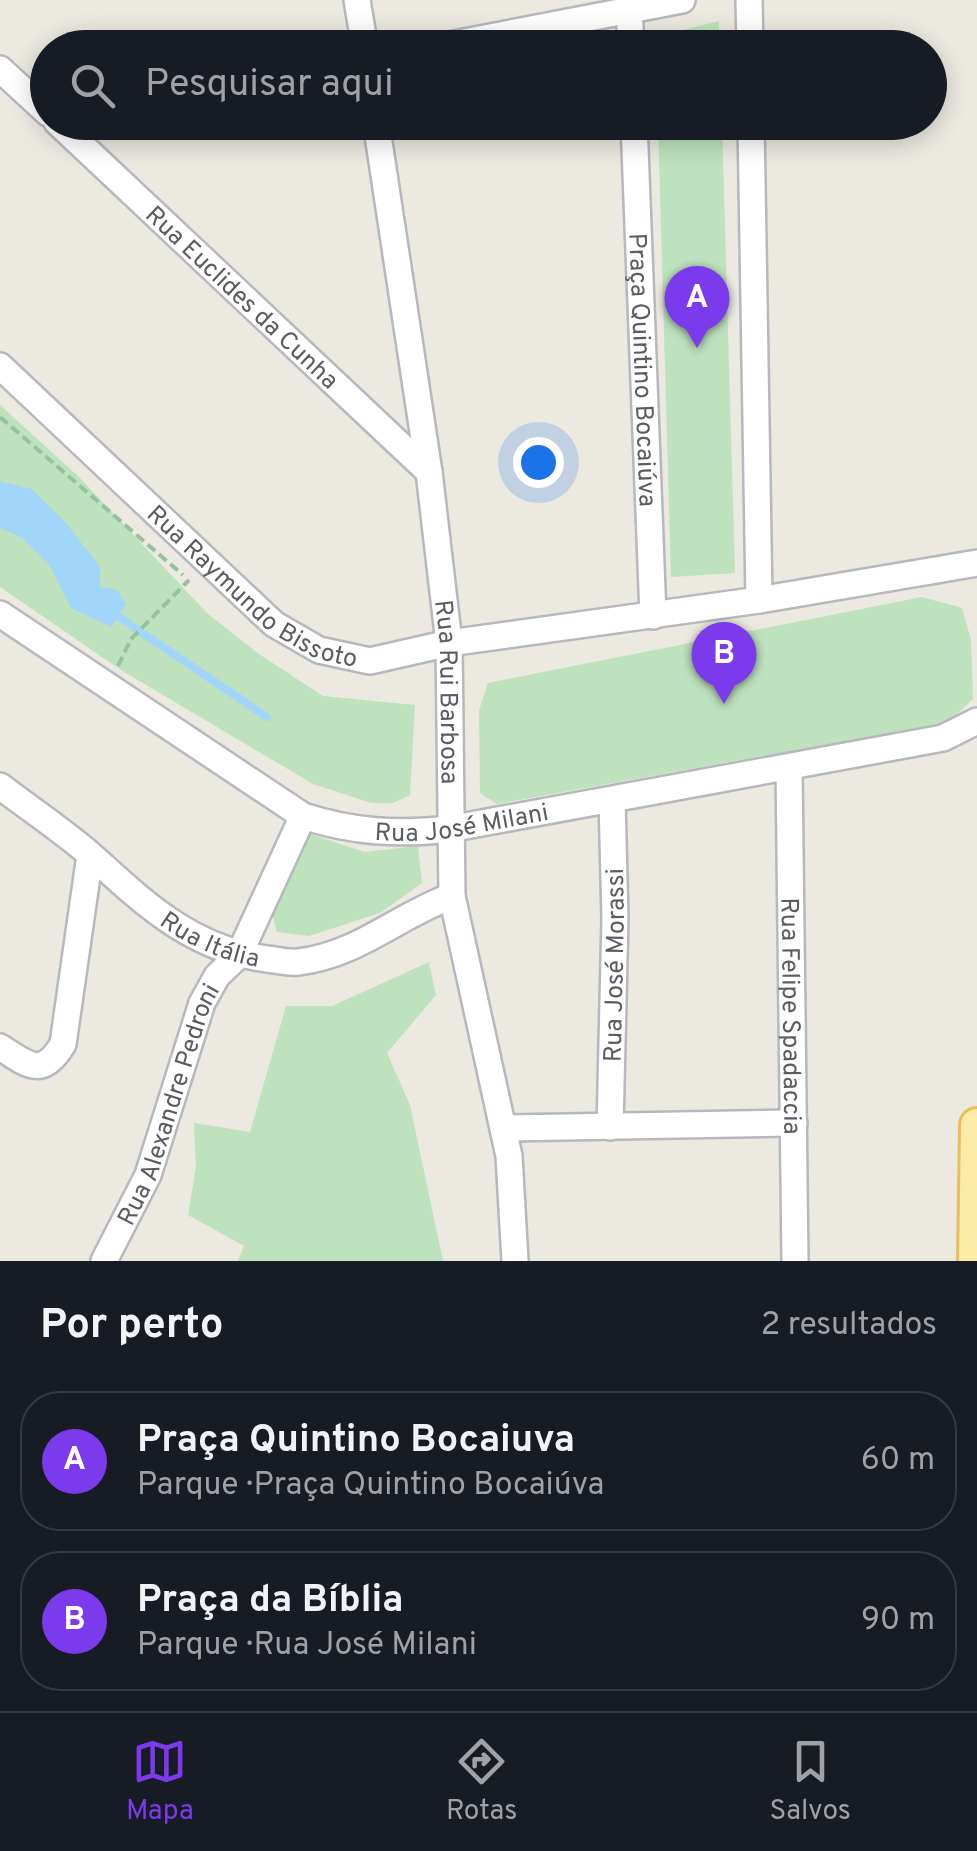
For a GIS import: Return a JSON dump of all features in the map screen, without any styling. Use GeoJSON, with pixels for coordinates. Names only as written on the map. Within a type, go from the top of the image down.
{"type":"FeatureCollection","features":[{"type":"Feature","properties":{"kind":"main road"},"geometry":{"type":"LineString","coordinates":[[974,1261],[977,1125]]}},
{"type":"Feature","properties":{"kind":"street"},"geometry":{"type":"LineString","coordinates":[[357,0],[362,30]]}},
{"type":"Feature","properties":{"kind":"street"},"geometry":{"type":"LineString","coordinates":[[522,30],[682,0]]}},
{"type":"Feature","properties":{"kind":"street"},"geometry":{"type":"LineString","coordinates":[[750,0],[750,30]]}},
{"type":"Feature","properties":{"kind":"street"},"geometry":{"type":"LineString","coordinates":[[630,8],[631,30]]}},
{"type":"Feature","properties":{"kind":"street"},"geometry":{"type":"LineString","coordinates":[[0,69],[30,97]]}},
{"type":"Feature","properties":{"kind":"street","name":"Rua Euclides da Cunha"},"geometry":{"type":"LineString","coordinates":[[76,140],[429,472]]}},
{"type":"Feature","properties":{"kind":"street","name":"Rua Rui Barbosa"},"geometry":{"type":"LineString","coordinates":[[379,140],[429,472],[449,643],[452,896],[509,1156],[515,1261]]}},
{"type":"Feature","properties":{"kind":"street","name":"Praça Quintino Bocaiúva"},"geometry":{"type":"LineString","coordinates":[[635,140],[653,616]]}},
{"type":"Feature","properties":{"kind":"street"},"geometry":{"type":"LineString","coordinates":[[752,140],[759,600]]}},
{"type":"Feature","properties":{"kind":"street","name":"Rua Raymundo Bissoto"},"geometry":{"type":"LineString","coordinates":[[0,366],[274,624],[319,650],[370,660],[449,643],[759,600],[977,563]]}},
{"type":"Feature","properties":{"kind":"street","name":"Rua José Milani"},"geometry":{"type":"LineString","coordinates":[[0,614],[303,816],[346,830],[405,834],[449,830],[943,738],[977,721]]}},
{"type":"Feature","properties":{"kind":"street","name":"Rua Felipe Spadaccia"},"geometry":{"type":"LineString","coordinates":[[789,768],[795,1261]]}},
{"type":"Feature","properties":{"kind":"street","name":"Rua Itália"},"geometry":{"type":"LineString","coordinates":[[0,786],[166,920],[239,955],[296,963],[345,950],[361,945],[420,907],[452,896]]}},
{"type":"Feature","properties":{"kind":"street","name":"Rua José Morassi"},"geometry":{"type":"LineString","coordinates":[[610,1126],[615,918],[612,800]]}},
{"type":"Feature","properties":{"kind":"street","name":"Rua Alexandre Pedroni"},"geometry":{"type":"LineString","coordinates":[[104,1261],[148,1175],[202,1003],[217,976],[239,955],[303,816]]}},
{"type":"Feature","properties":{"kind":"street"},"geometry":{"type":"LineString","coordinates":[[0,1047],[28,1065],[42,1066],[55,1058],[63,1044],[90,855]]}},
{"type":"Feature","properties":{"kind":"street"},"geometry":{"type":"LineString","coordinates":[[503,1128],[794,1123]]}},
{"type":"Feature","properties":{"kind":"path"},"geometry":{"type":"LineString","coordinates":[[0,417],[3,424],[189,580],[131,639]]}},
{"type":"Feature","properties":{"kind":"green space"},"geometry":{"type":"Polygon","coordinates":[[[719,21],[719,30],[684,30],[719,21]]]}},
{"type":"Feature","properties":{"kind":"green space"},"geometry":{"type":"Polygon","coordinates":[[[658,140],[722,140],[735,573],[671,577],[658,140]]]}},
{"type":"Feature","properties":{"kind":"green space"},"geometry":{"type":"Polygon","coordinates":[[[0,405],[79,477],[207,613],[259,654],[323,696],[415,705],[410,795],[393,803],[371,803],[313,784],[121,670],[0,587],[0,405]]]}},
{"type":"Feature","properties":{"kind":"green space"},"geometry":{"type":"Polygon","coordinates":[[[922,597],[962,608],[971,640],[973,699],[949,722],[497,804],[480,793],[479,710],[488,683],[922,597]]]}},
{"type":"Feature","properties":{"kind":"green space"},"geometry":{"type":"Polygon","coordinates":[[[307,833],[365,852],[418,846],[422,883],[380,913],[309,936],[277,932],[271,909],[307,833]]]}},
{"type":"Feature","properties":{"kind":"green space"},"geometry":{"type":"Polygon","coordinates":[[[429,962],[436,995],[387,1053],[410,1105],[443,1261],[238,1261],[244,1246],[188,1215],[196,1167],[194,1123],[250,1132],[286,1006],[332,1006],[429,962]]]}},
{"type":"Feature","properties":{"kind":"water"},"geometry":{"type":"Polygon","coordinates":[[[0,481],[32,489],[66,523],[100,567],[100,587],[117,590],[126,604],[111,627],[71,608],[49,564],[21,537],[0,528],[0,481]]]}},
{"type":"Feature","properties":{"kind":"waterway"},"geometry":{"type":"LineString","coordinates":[[113,613],[267,717]]}},
{"type":"Feature","properties":{"kind":"place","name":"Praça Quintino Bocaiuva"},"geometry":{"type":"Point","coordinates":[697,348]}},
{"type":"Feature","properties":{"kind":"place","name":"Praça da Bíblia"},"geometry":{"type":"Point","coordinates":[724,704]}}]}
